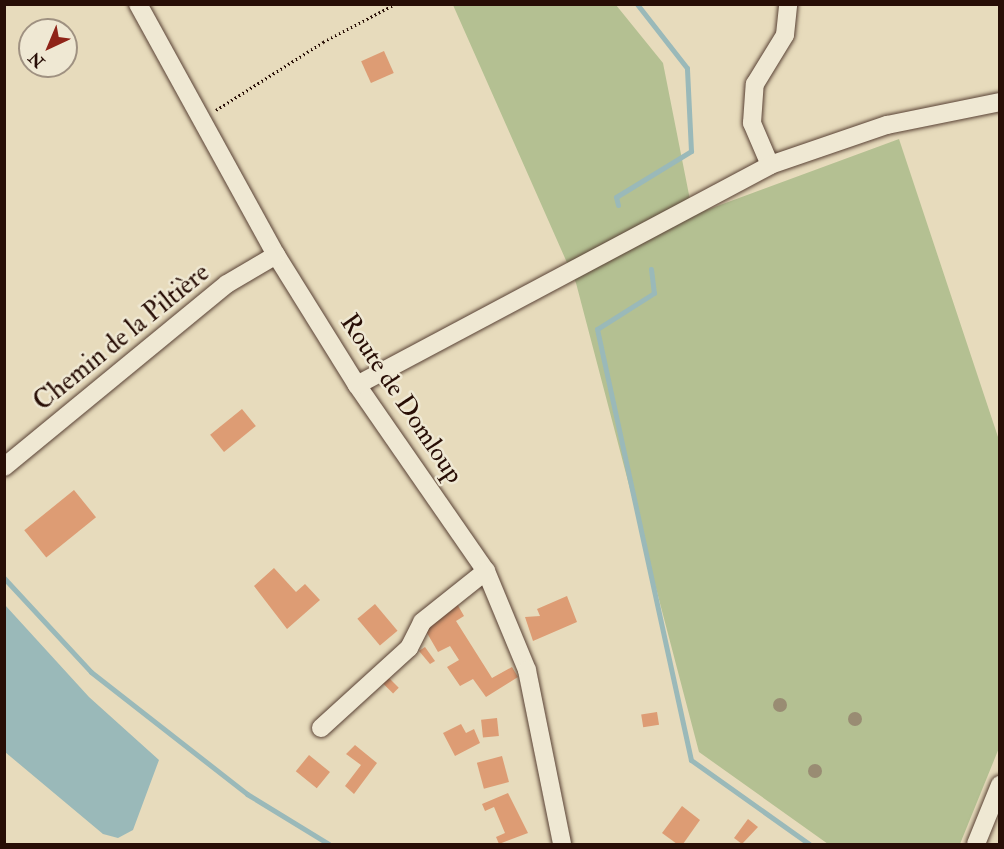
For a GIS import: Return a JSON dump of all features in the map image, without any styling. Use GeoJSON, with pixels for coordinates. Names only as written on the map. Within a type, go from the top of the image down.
{"type":"FeatureCollection","features":[{"type":"Feature","properties":{"kind":"street","name":"Route de Domloup"},"geometry":{"type":"LineString","coordinates":[[138,4],[199,122],[276,255],[357,385],[486,571],[527,670],[562,844]]}},
{"type":"Feature","properties":{"kind":"street"},"geometry":{"type":"LineString","coordinates":[[770,165],[752,123],[755,84],[785,35],[788,4]]}},
{"type":"Feature","properties":{"kind":"street"},"geometry":{"type":"LineString","coordinates":[[357,385],[770,165],[887,125],[999,102]]}},
{"type":"Feature","properties":{"kind":"street","name":"Chemin de la Piltière"},"geometry":{"type":"LineString","coordinates":[[4,467],[228,284],[276,255]]}},
{"type":"Feature","properties":{"kind":"street"},"geometry":{"type":"LineString","coordinates":[[321,728],[409,648],[422,622],[486,571]]}},
{"type":"Feature","properties":{"kind":"street"},"geometry":{"type":"LineString","coordinates":[[976,844],[999,785]]}},
{"type":"Feature","properties":{"kind":"path"},"geometry":{"type":"LineString","coordinates":[[199,122],[323,42],[395,4]]}},
{"type":"Feature","properties":{"kind":"green space"},"geometry":{"type":"Polygon","coordinates":[[[453,5],[616,5],[663,63],[693,215],[899,139],[999,440],[999,748],[960,844],[828,844],[699,752],[576,283],[453,5]]]}},
{"type":"Feature","properties":{"kind":"water"},"geometry":{"type":"Polygon","coordinates":[[[5,605],[89,697],[159,760],[133,830],[118,838],[103,834],[5,752],[5,605]]]}},
{"type":"Feature","properties":{"kind":"building"},"geometry":{"type":"Polygon","coordinates":[[[384,51],[394,73],[371,83],[361,61],[384,51]]]}},
{"type":"Feature","properties":{"kind":"building"},"geometry":{"type":"Polygon","coordinates":[[[242,409],[256,426],[224,452],[210,435],[242,409]]]}},
{"type":"Feature","properties":{"kind":"building"},"geometry":{"type":"Polygon","coordinates":[[[74,490],[96,517],[46,557],[24,530],[74,490]]]}},
{"type":"Feature","properties":{"kind":"building"},"geometry":{"type":"Polygon","coordinates":[[[274,568],[296,592],[305,584],[320,600],[287,629],[254,586],[274,568]]]}},
{"type":"Feature","properties":{"kind":"building"},"geometry":{"type":"Polygon","coordinates":[[[567,596],[577,622],[533,641],[525,617],[540,616],[537,609],[567,596]]]}},
{"type":"Feature","properties":{"kind":"building"},"geometry":{"type":"Polygon","coordinates":[[[456,602],[464,616],[456,621],[492,678],[512,667],[518,677],[486,697],[473,679],[460,686],[447,667],[459,660],[450,646],[438,652],[423,626],[456,602]]]}},
{"type":"Feature","properties":{"kind":"building"},"geometry":{"type":"Polygon","coordinates":[[[375,604],[397,631],[380,646],[357,619],[375,604]]]}},
{"type":"Feature","properties":{"kind":"building"},"geometry":{"type":"Polygon","coordinates":[[[425,647],[435,661],[430,664],[419,651],[425,647]]]}},
{"type":"Feature","properties":{"kind":"building"},"geometry":{"type":"Polygon","coordinates":[[[386,675],[399,688],[393,693],[380,681],[386,675]]]}},
{"type":"Feature","properties":{"kind":"building"},"geometry":{"type":"Polygon","coordinates":[[[657,712],[659,725],[643,727],[641,715],[657,712]]]}},
{"type":"Feature","properties":{"kind":"building"},"geometry":{"type":"Polygon","coordinates":[[[497,718],[499,736],[483,738],[481,720],[497,718]]]}},
{"type":"Feature","properties":{"kind":"building"},"geometry":{"type":"Polygon","coordinates":[[[461,724],[466,733],[474,729],[480,743],[455,756],[443,733],[461,724]]]}},
{"type":"Feature","properties":{"kind":"building"},"geometry":{"type":"Polygon","coordinates":[[[355,745],[377,763],[354,794],[345,786],[361,765],[346,754],[355,745]]]}},
{"type":"Feature","properties":{"kind":"building"},"geometry":{"type":"Polygon","coordinates":[[[309,755],[330,772],[317,788],[296,771],[309,755]]]}},
{"type":"Feature","properties":{"kind":"building"},"geometry":{"type":"Polygon","coordinates":[[[502,756],[509,782],[484,789],[477,763],[502,756]]]}},
{"type":"Feature","properties":{"kind":"building"},"geometry":{"type":"Polygon","coordinates":[[[508,793],[528,833],[499,844],[496,837],[505,833],[494,807],[485,811],[482,804],[508,793]]]}},
{"type":"Feature","properties":{"kind":"building"},"geometry":{"type":"Polygon","coordinates":[[[682,806],[700,820],[683,844],[677,844],[662,833],[682,806]]]}},
{"type":"Feature","properties":{"kind":"building"},"geometry":{"type":"Polygon","coordinates":[[[748,819],[758,827],[742,844],[734,838],[748,819]]]}},
{"type":"Feature","properties":{"kind":"waterway"},"geometry":{"type":"LineString","coordinates":[[618,205],[616,197],[691,151],[687,68],[637,4]]}},
{"type":"Feature","properties":{"kind":"waterway"},"geometry":{"type":"LineString","coordinates":[[651,269],[654,293],[597,329],[691,760],[809,844]]}},
{"type":"Feature","properties":{"kind":"waterway"},"geometry":{"type":"LineString","coordinates":[[4,578],[91,672],[247,794],[329,844]]}}]}
